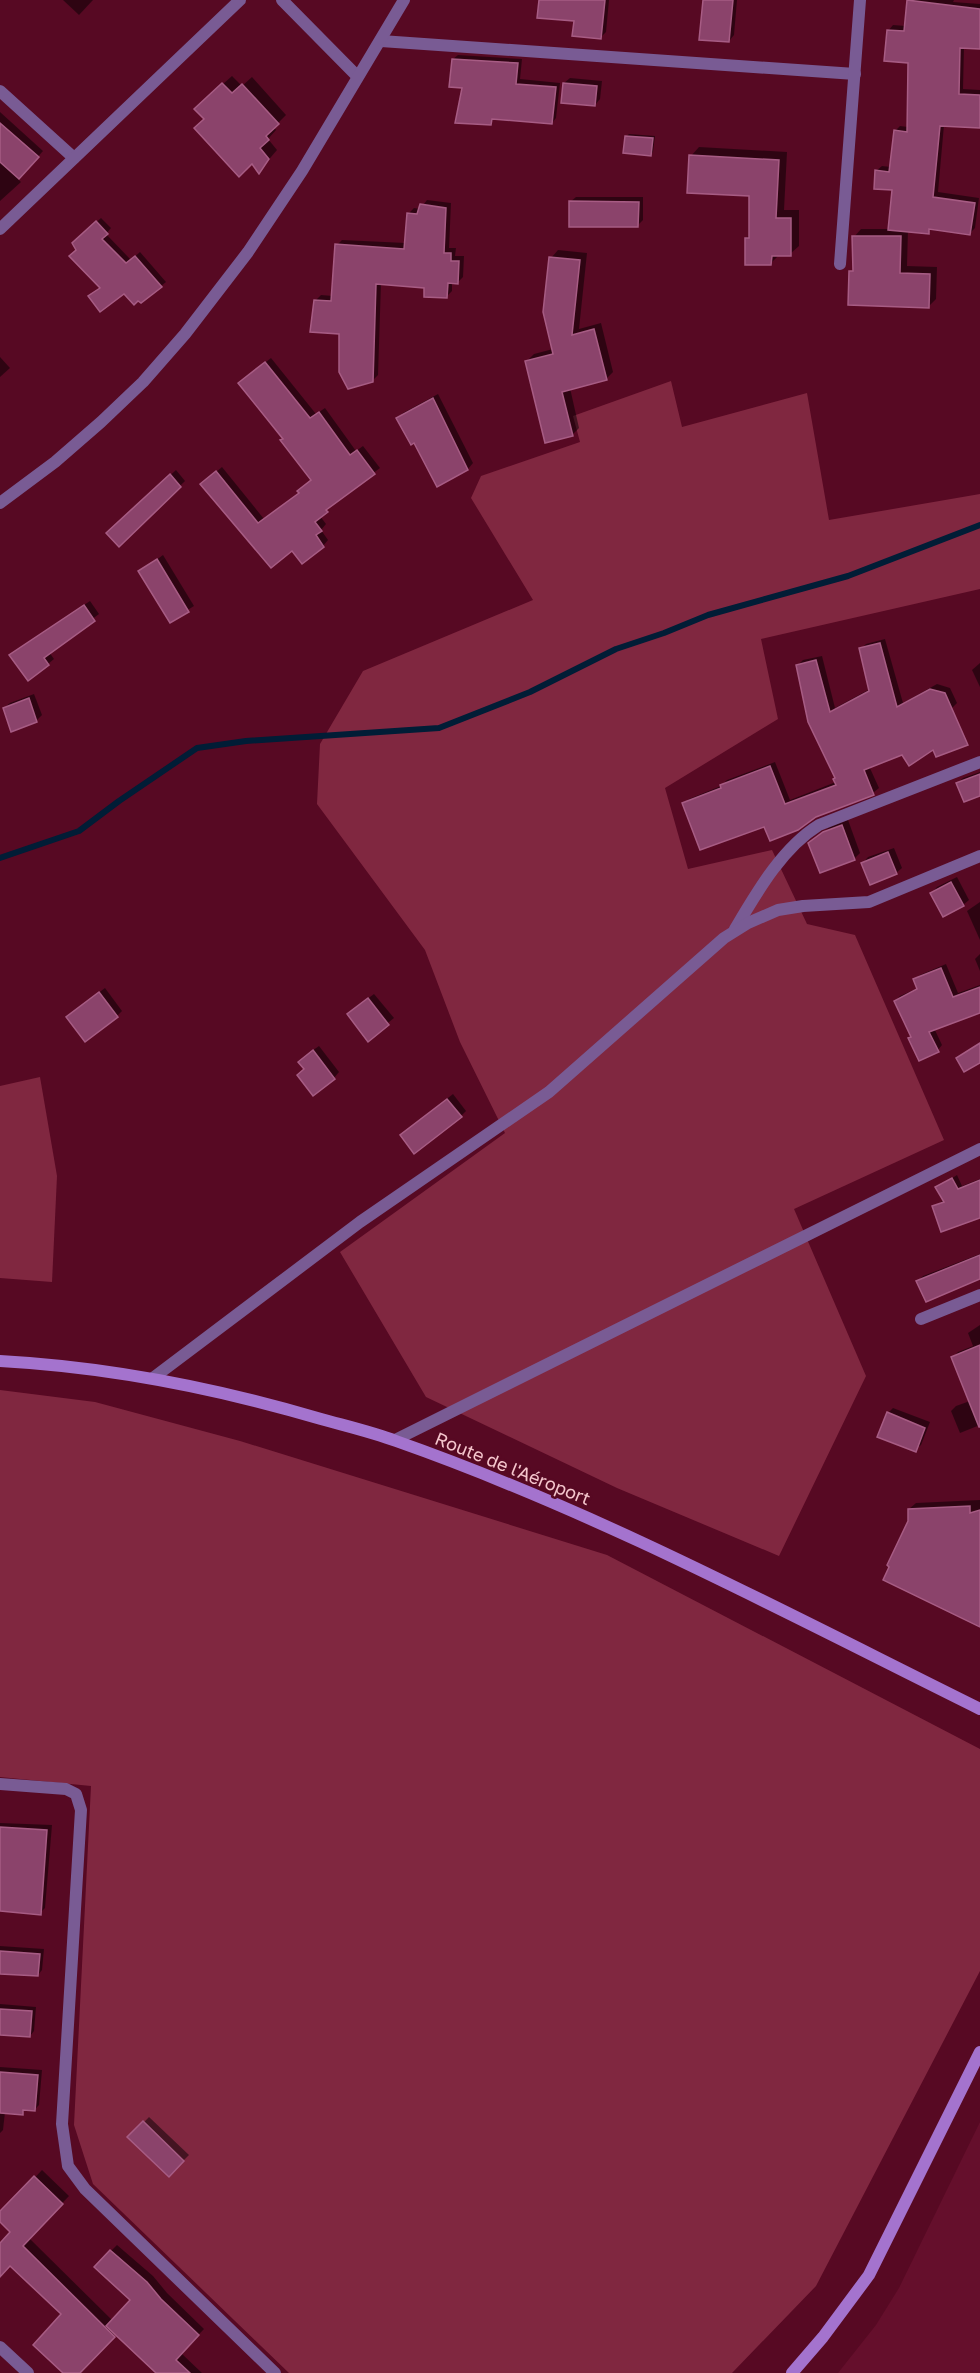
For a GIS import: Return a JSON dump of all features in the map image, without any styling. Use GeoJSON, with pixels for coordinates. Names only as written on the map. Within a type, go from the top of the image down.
{"type":"FeatureCollection","features":[{"type":"Feature","properties":{"kind":"main road","name":"Route de l'Aéroport"},"geometry":{"type":"LineString","coordinates":[[0,1361],[48,1364],[153,1378],[266,1403],[395,1440],[510,1484],[635,1539],[980,1708]]}},
{"type":"Feature","properties":{"kind":"main road"},"geometry":{"type":"LineString","coordinates":[[792,2373],[823,2337],[869,2275],[980,2052]]}},
{"type":"Feature","properties":{"kind":"street"},"geometry":{"type":"LineString","coordinates":[[0,229],[240,0]]}},
{"type":"Feature","properties":{"kind":"street"},"geometry":{"type":"LineString","coordinates":[[282,0],[357,76]]}},
{"type":"Feature","properties":{"kind":"street"},"geometry":{"type":"LineString","coordinates":[[0,503],[55,462],[101,422],[143,382],[185,334],[248,252],[302,171],[404,0]]}},
{"type":"Feature","properties":{"kind":"street"},"geometry":{"type":"LineString","coordinates":[[840,264],[860,0]]}},
{"type":"Feature","properties":{"kind":"street"},"geometry":{"type":"LineString","coordinates":[[381,41],[855,74]]}},
{"type":"Feature","properties":{"kind":"street"},"geometry":{"type":"LineString","coordinates":[[0,91],[74,158]]}},
{"type":"Feature","properties":{"kind":"street"},"geometry":{"type":"LineString","coordinates":[[734,932],[758,892],[786,855],[808,832],[819,825],[980,762]]}},
{"type":"Feature","properties":{"kind":"street"},"geometry":{"type":"LineString","coordinates":[[153,1378],[360,1222],[549,1092],[748,922],[778,910],[869,902],[980,856]]}},
{"type":"Feature","properties":{"kind":"street"},"geometry":{"type":"LineString","coordinates":[[395,1440],[980,1149]]}},
{"type":"Feature","properties":{"kind":"street"},"geometry":{"type":"LineString","coordinates":[[921,1319],[980,1295]]}},
{"type":"Feature","properties":{"kind":"street"},"geometry":{"type":"LineString","coordinates":[[0,1784],[66,1789],[76,1794],[81,1810],[62,2124],[68,2166],[85,2189],[275,2373]]}},
{"type":"Feature","properties":{"kind":"street"},"geometry":{"type":"LineString","coordinates":[[0,2347],[28,2373]]}},
{"type":"Feature","properties":{"kind":"shaded area"},"geometry":{"type":"Polygon","coordinates":[[[671,381],[682,427],[807,393],[829,520],[980,494],[980,589],[761,639],[778,719],[665,788],[688,869],[772,850],[807,924],[855,935],[944,1140],[794,1209],[866,1376],[779,1556],[617,1488],[426,1397],[340,1252],[505,1133],[460,1042],[425,950],[317,804],[320,744],[363,671],[533,600],[471,498],[481,476],[580,442],[573,416],[671,381]]]}},
{"type":"Feature","properties":{"kind":"shaded area"},"geometry":{"type":"Polygon","coordinates":[[[40,1077],[57,1176],[52,1282],[0,1278],[0,1086],[40,1077]]]}},
{"type":"Feature","properties":{"kind":"shaded area"},"geometry":{"type":"Polygon","coordinates":[[[0,1390],[95,1402],[240,1441],[607,1555],[980,1749],[980,1971],[816,2286],[732,2373],[289,2373],[93,2184],[74,2125],[91,1786],[0,1777],[0,1390]]]}},
{"type":"Feature","properties":{"kind":"shaded area"},"geometry":{"type":"Polygon","coordinates":[[[980,2122],[980,2373],[838,2373],[876,2325],[899,2288],[980,2122]]]}},
{"type":"Feature","properties":{"kind":"building"},"geometry":{"type":"Polygon","coordinates":[[[539,0],[605,0],[601,39],[572,36],[574,21],[537,18],[539,0]]]}},
{"type":"Feature","properties":{"kind":"building"},"geometry":{"type":"Polygon","coordinates":[[[703,0],[733,0],[729,42],[699,40],[703,0]]]}},
{"type":"Feature","properties":{"kind":"building"},"geometry":{"type":"Polygon","coordinates":[[[907,0],[980,9],[980,49],[960,48],[959,94],[980,95],[980,128],[940,126],[933,197],[975,203],[970,235],[929,229],[929,234],[888,230],[892,190],[874,189],[875,170],[889,172],[894,130],[907,132],[908,63],[884,61],[887,30],[904,31],[907,0]]]}},
{"type":"Feature","properties":{"kind":"building"},"geometry":{"type":"Polygon","coordinates":[[[452,59],[518,63],[516,84],[556,87],[552,124],[492,119],[491,125],[455,123],[462,88],[449,87],[452,59]]]}},
{"type":"Feature","properties":{"kind":"building"},"geometry":{"type":"Polygon","coordinates":[[[222,83],[232,93],[242,84],[279,124],[266,136],[269,140],[260,148],[269,159],[259,174],[252,164],[239,177],[194,128],[204,119],[194,109],[222,83]]]}},
{"type":"Feature","properties":{"kind":"building"},"geometry":{"type":"Polygon","coordinates":[[[563,83],[597,86],[595,106],[561,103],[563,83]]]}},
{"type":"Feature","properties":{"kind":"building"},"geometry":{"type":"Polygon","coordinates":[[[0,123],[39,157],[19,179],[0,162],[0,123]]]}},
{"type":"Feature","properties":{"kind":"building"},"geometry":{"type":"Polygon","coordinates":[[[625,136],[653,138],[651,156],[623,153],[625,136]]]}},
{"type":"Feature","properties":{"kind":"building"},"geometry":{"type":"Polygon","coordinates":[[[689,155],[779,160],[776,218],[791,218],[791,256],[772,256],[771,265],[745,265],[745,238],[749,238],[749,196],[687,193],[689,155]]]}},
{"type":"Feature","properties":{"kind":"building"},"geometry":{"type":"Polygon","coordinates":[[[569,201],[639,202],[638,227],[569,227],[569,201]]]}},
{"type":"Feature","properties":{"kind":"building"},"geometry":{"type":"Polygon","coordinates":[[[420,204],[446,208],[444,253],[451,253],[451,261],[459,261],[458,284],[448,283],[447,298],[424,297],[424,288],[376,284],[373,382],[348,389],[339,372],[339,334],[310,332],[314,300],[331,301],[335,244],[404,249],[407,213],[417,214],[420,204]]]}},
{"type":"Feature","properties":{"kind":"building"},"geometry":{"type":"Polygon","coordinates":[[[96,221],[108,234],[102,239],[126,263],[135,256],[162,287],[141,303],[138,301],[134,305],[124,294],[100,312],[88,296],[100,288],[69,256],[76,250],[72,243],[96,221]]]}},
{"type":"Feature","properties":{"kind":"building"},"geometry":{"type":"Polygon","coordinates":[[[852,236],[901,236],[900,273],[930,274],[929,308],[848,305],[849,271],[853,271],[852,236]]]}},
{"type":"Feature","properties":{"kind":"building"},"geometry":{"type":"Polygon","coordinates":[[[549,257],[580,260],[572,335],[594,329],[607,380],[562,392],[573,436],[545,443],[525,361],[553,354],[543,312],[549,257]]]}},
{"type":"Feature","properties":{"kind":"building"},"geometry":{"type":"Polygon","coordinates":[[[265,362],[310,418],[319,412],[350,455],[357,450],[375,474],[326,510],[328,512],[315,522],[322,531],[316,535],[324,547],[302,564],[292,551],[271,568],[200,484],[216,471],[258,523],[299,493],[297,491],[311,480],[280,440],[283,439],[238,383],[265,362]]]}},
{"type":"Feature","properties":{"kind":"building"},"geometry":{"type":"Polygon","coordinates":[[[433,398],[468,470],[437,487],[414,443],[411,445],[396,418],[433,398]]]}},
{"type":"Feature","properties":{"kind":"building"},"geometry":{"type":"Polygon","coordinates":[[[170,474],[181,487],[119,547],[106,533],[170,474]]]}},
{"type":"Feature","properties":{"kind":"building"},"geometry":{"type":"Polygon","coordinates":[[[157,559],[189,612],[170,623],[138,571],[157,559]]]}},
{"type":"Feature","properties":{"kind":"building"},"geometry":{"type":"Polygon","coordinates":[[[84,605],[95,621],[44,658],[49,665],[28,681],[9,655],[84,605]]]}},
{"type":"Feature","properties":{"kind":"building"},"geometry":{"type":"Polygon","coordinates":[[[880,643],[897,707],[930,689],[945,693],[968,745],[936,757],[933,750],[909,766],[902,755],[864,770],[874,795],[816,817],[798,830],[770,841],[764,827],[700,850],[682,803],[721,788],[720,785],[770,766],[785,804],[836,785],[833,779],[835,778],[808,722],[796,665],[816,660],[830,712],[869,691],[859,648],[880,643]]]}},
{"type":"Feature","properties":{"kind":"building"},"geometry":{"type":"Polygon","coordinates":[[[29,698],[37,722],[11,732],[3,708],[29,698]]]}},
{"type":"Feature","properties":{"kind":"building"},"geometry":{"type":"Polygon","coordinates":[[[980,774],[980,796],[964,802],[956,783],[980,774]]]}},
{"type":"Feature","properties":{"kind":"building"},"geometry":{"type":"Polygon","coordinates":[[[842,825],[855,860],[820,873],[808,843],[823,832],[842,825]]]}},
{"type":"Feature","properties":{"kind":"building"},"geometry":{"type":"Polygon","coordinates":[[[888,852],[897,874],[870,885],[861,863],[888,852]]]}},
{"type":"Feature","properties":{"kind":"building"},"geometry":{"type":"Polygon","coordinates":[[[951,882],[964,906],[943,917],[930,893],[951,882]]]}},
{"type":"Feature","properties":{"kind":"building"},"geometry":{"type":"Polygon","coordinates":[[[941,968],[953,997],[980,987],[980,1013],[929,1032],[939,1052],[919,1061],[908,1038],[911,1037],[894,1001],[917,989],[913,979],[941,968]]]}},
{"type":"Feature","properties":{"kind":"building"},"geometry":{"type":"Polygon","coordinates":[[[99,992],[118,1017],[85,1042],[66,1017],[99,992]]]}},
{"type":"Feature","properties":{"kind":"building"},"geometry":{"type":"Polygon","coordinates":[[[368,998],[389,1025],[368,1042],[347,1014],[368,998]]]}},
{"type":"Feature","properties":{"kind":"building"},"geometry":{"type":"Polygon","coordinates":[[[980,1043],[980,1063],[964,1072],[956,1058],[980,1043]]]}},
{"type":"Feature","properties":{"kind":"building"},"geometry":{"type":"Polygon","coordinates":[[[313,1050],[335,1079],[313,1096],[297,1075],[304,1069],[298,1062],[313,1050]]]}},
{"type":"Feature","properties":{"kind":"building"},"geometry":{"type":"Polygon","coordinates":[[[447,1099],[462,1117],[414,1154],[400,1135],[447,1099]]]}},
{"type":"Feature","properties":{"kind":"building"},"geometry":{"type":"Polygon","coordinates":[[[952,1178],[958,1189],[980,1180],[980,1218],[941,1232],[932,1206],[944,1202],[935,1187],[952,1178]]]}},
{"type":"Feature","properties":{"kind":"building"},"geometry":{"type":"Polygon","coordinates":[[[980,1255],[980,1279],[926,1302],[916,1281],[980,1255]]]}},
{"type":"Feature","properties":{"kind":"building"},"geometry":{"type":"Polygon","coordinates":[[[980,1345],[980,1427],[979,1427],[951,1357],[980,1345]]]}},
{"type":"Feature","properties":{"kind":"building"},"geometry":{"type":"Polygon","coordinates":[[[887,1412],[925,1428],[916,1452],[877,1437],[887,1412]]]}},
{"type":"Feature","properties":{"kind":"building"},"geometry":{"type":"Polygon","coordinates":[[[970,1506],[970,1513],[980,1510],[980,1627],[883,1580],[889,1567],[887,1565],[908,1521],[908,1509],[970,1506]]]}},
{"type":"Feature","properties":{"kind":"building"},"geometry":{"type":"Polygon","coordinates":[[[0,1827],[47,1830],[41,1915],[0,1911],[0,1827]]]}},
{"type":"Feature","properties":{"kind":"building"},"geometry":{"type":"Polygon","coordinates":[[[0,1951],[40,1954],[38,1976],[0,1974],[0,1951]]]}},
{"type":"Feature","properties":{"kind":"building"},"geometry":{"type":"Polygon","coordinates":[[[0,2009],[32,2011],[30,2037],[0,2035],[0,2009]]]}},
{"type":"Feature","properties":{"kind":"building"},"geometry":{"type":"Polygon","coordinates":[[[0,2072],[38,2075],[35,2111],[23,2110],[23,2115],[0,2113],[0,2072]]]}},
{"type":"Feature","properties":{"kind":"building"},"geometry":{"type":"Polygon","coordinates":[[[143,2121],[184,2161],[169,2177],[127,2137],[143,2121]]]}},
{"type":"Feature","properties":{"kind":"building"},"geometry":{"type":"Polygon","coordinates":[[[34,2176],[63,2204],[23,2246],[115,2337],[80,2373],[63,2373],[33,2345],[61,2314],[10,2266],[0,2277],[0,2243],[10,2232],[0,2222],[0,2211],[34,2176]]]}},
{"type":"Feature","properties":{"kind":"building"},"geometry":{"type":"Polygon","coordinates":[[[110,2250],[147,2282],[161,2299],[199,2335],[176,2360],[190,2373],[156,2373],[106,2326],[130,2300],[94,2267],[110,2250]]]}},
{"type":"Feature","properties":{"kind":"waterway"},"geometry":{"type":"LineString","coordinates":[[0,858],[79,831],[197,748],[246,741],[439,728],[530,692],[616,649],[708,615],[848,576],[980,525]]}}]}
